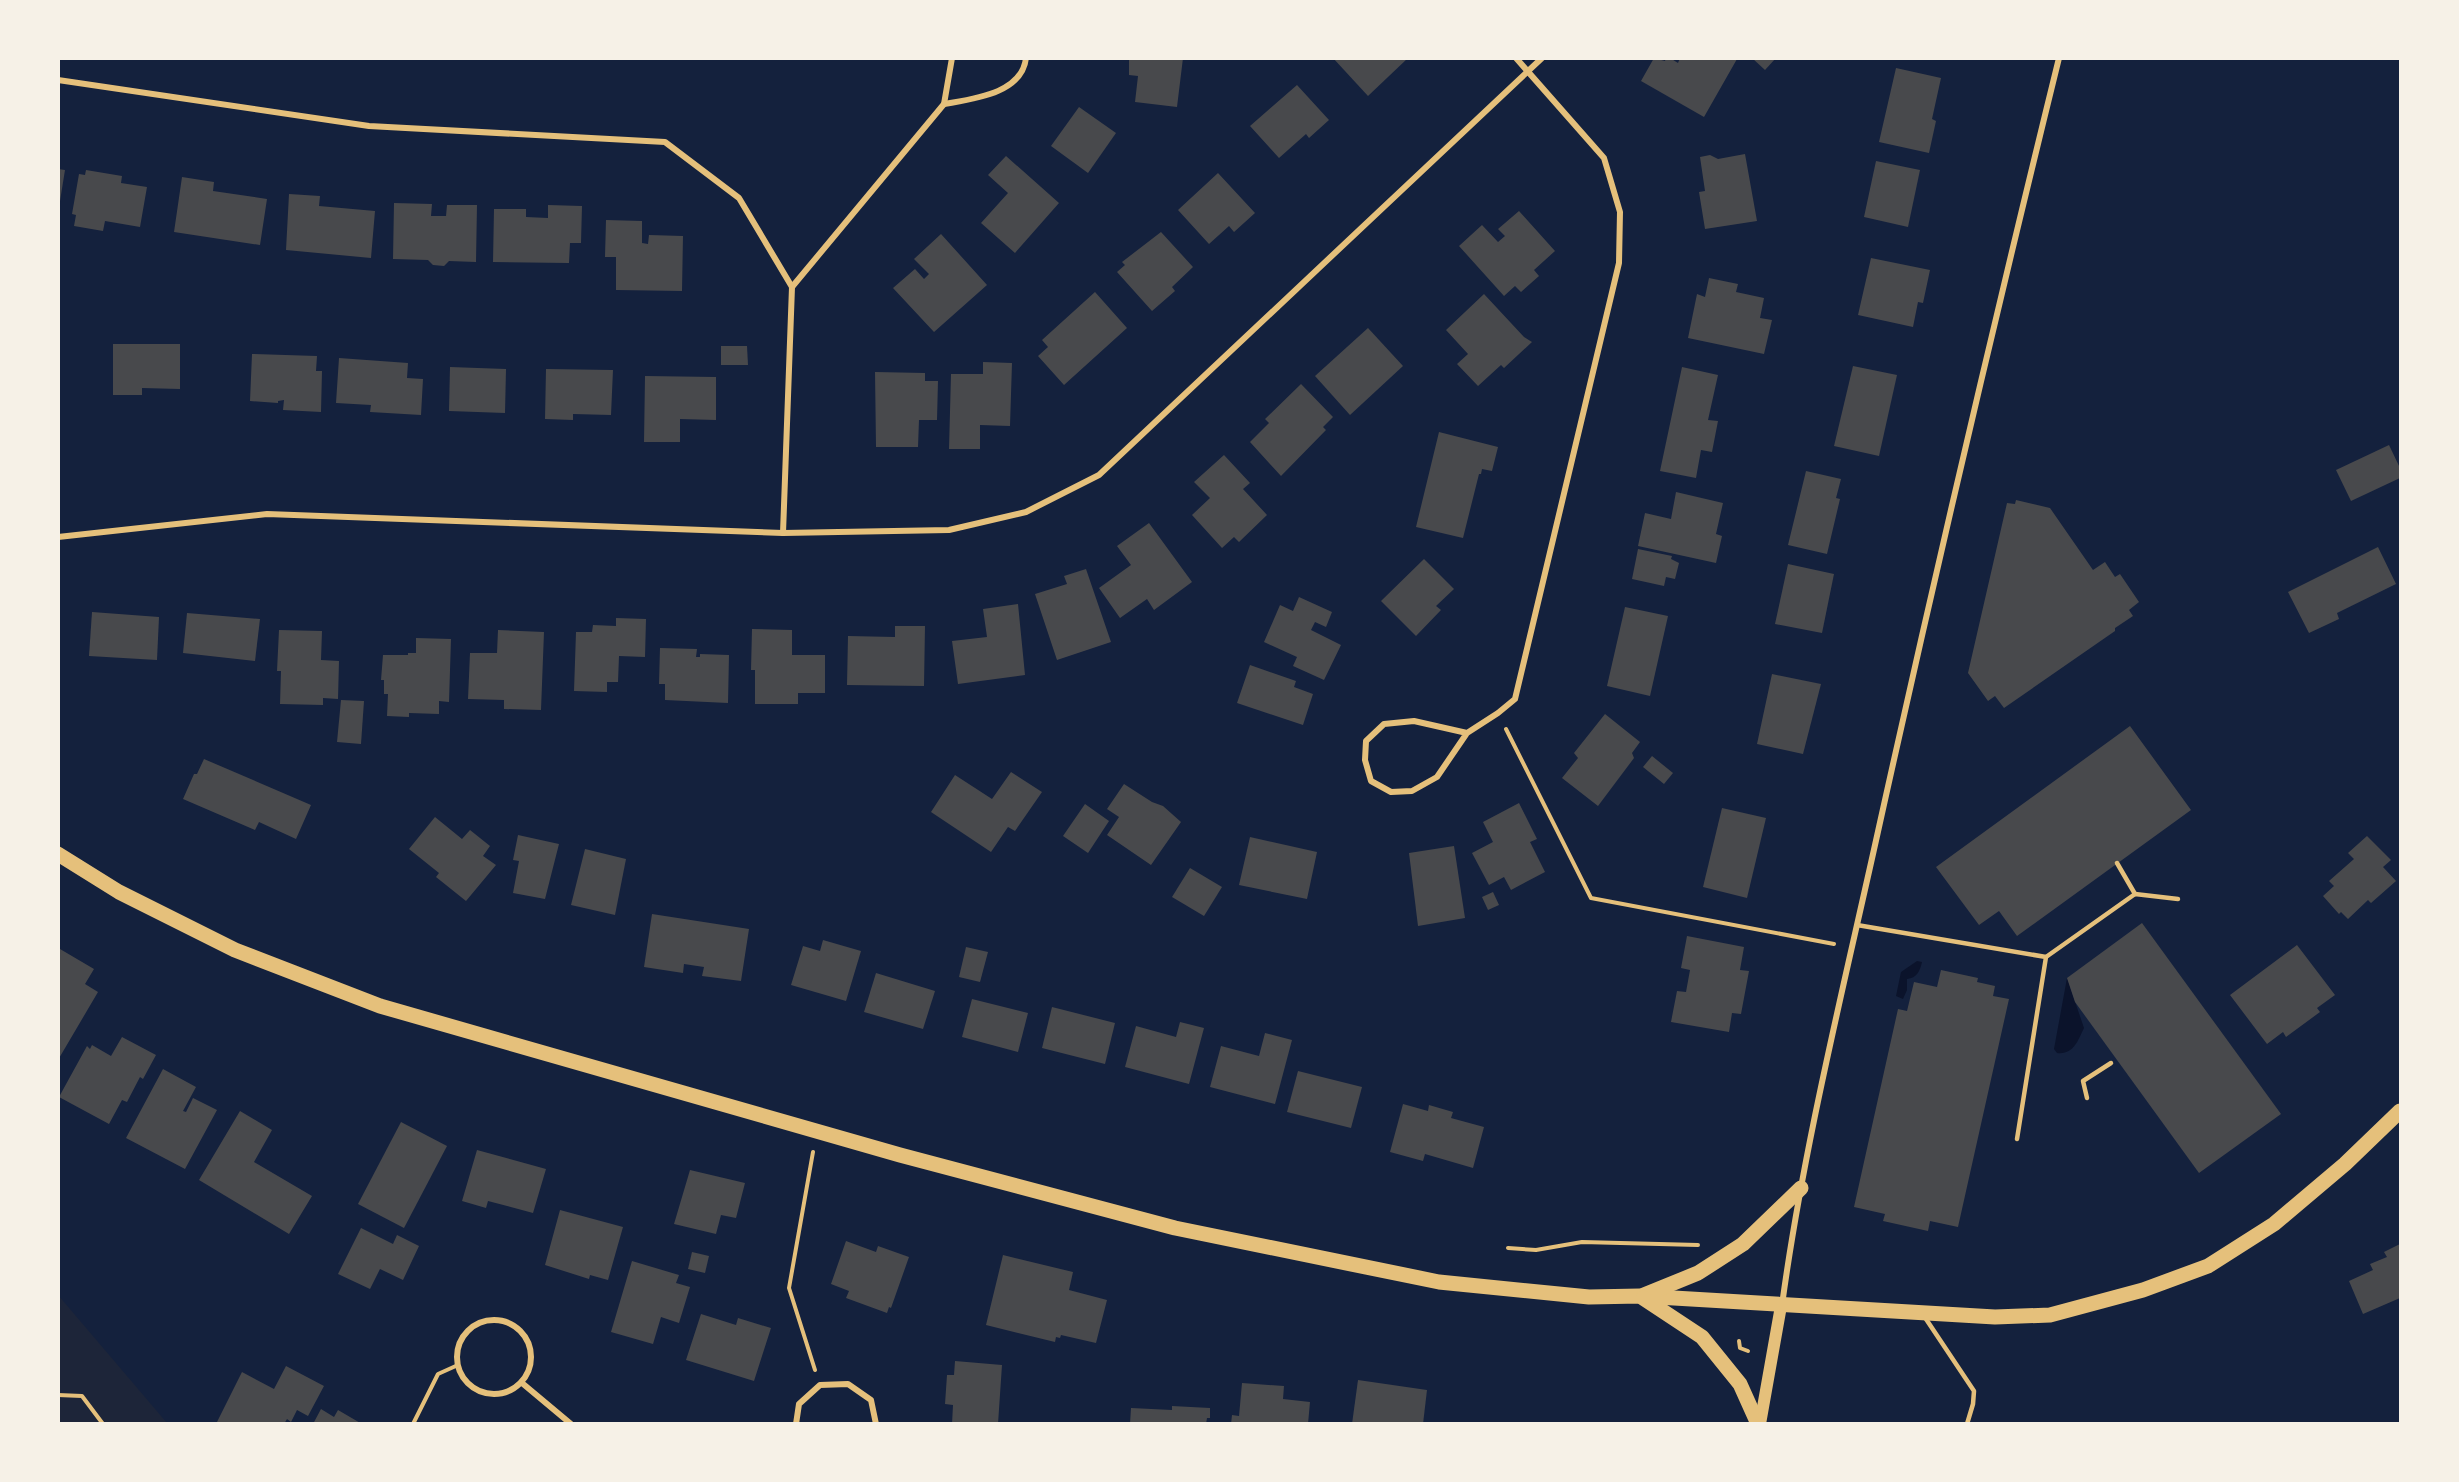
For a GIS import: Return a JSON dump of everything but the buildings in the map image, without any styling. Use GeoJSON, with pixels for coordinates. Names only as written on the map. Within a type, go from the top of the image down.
{"type":"FeatureCollection","features":[{"type":"Feature","properties":{"kind":"main road"},"geometry":{"type":"LineString","coordinates":[[58,854],[119,892],[235,950],[380,1006],[817,1131],[1175,1228],[1439,1282],[1589,1297],[1640,1296],[1995,1317],[2050,1315],[2143,1290],[2208,1266],[2274,1224],[2345,1164],[2400,1111]]}},
{"type":"Feature","properties":{"kind":"main road"},"geometry":{"type":"LineString","coordinates":[[1640,1296],[1698,1273],[1743,1244],[1801,1188]]}},
{"type":"Feature","properties":{"kind":"main road"},"geometry":{"type":"LineString","coordinates":[[1640,1296],[1702,1337],[1740,1384],[1761,1422]]}},
{"type":"Feature","properties":{"kind":"main road"},"geometry":{"type":"LineString","coordinates":[[1761,1422],[1781,1306]]}},
{"type":"Feature","properties":{"kind":"street"},"geometry":{"type":"LineString","coordinates":[[792,287],[944,104],[952,58]]}},
{"type":"Feature","properties":{"kind":"street"},"geometry":{"type":"LineString","coordinates":[[944,104],[987,95],[1013,83],[1024,68],[1026,58]]}},
{"type":"Feature","properties":{"kind":"street"},"geometry":{"type":"LineString","coordinates":[[1467,732],[1414,721],[1384,724],[1366,741],[1365,760],[1371,781],[1391,792],[1412,791],[1437,777],[1467,732],[1498,713],[1515,699],[1619,263],[1620,212],[1604,158],[1516,58]]}},
{"type":"Feature","properties":{"kind":"street"},"geometry":{"type":"LineString","coordinates":[[58,537],[267,514],[783,533],[949,530],[1026,512],[1099,475],[1542,58]]}},
{"type":"Feature","properties":{"kind":"street"},"geometry":{"type":"LineString","coordinates":[[1781,1306],[1801,1188],[1857,925],[1971,418],[2059,58]]}},
{"type":"Feature","properties":{"kind":"street"},"geometry":{"type":"LineString","coordinates":[[58,80],[369,126],[665,142],[739,198],[792,287],[783,533]]}},
{"type":"Feature","properties":{"kind":"street"},"geometry":{"type":"LineString","coordinates":[[493,1319],[507,1322],[520,1329],[529,1341],[532,1356],[530,1370],[522,1383],[510,1391],[495,1395],[481,1392],[468,1384],[460,1373],[458,1365],[456,1359],[459,1344],[466,1331],[478,1323],[493,1319]]}},
{"type":"Feature","properties":{"kind":"street"},"geometry":{"type":"LineString","coordinates":[[522,1383],[571,1424]]}},
{"type":"Feature","properties":{"kind":"street"},"geometry":{"type":"LineString","coordinates":[[796,1424],[799,1404],[820,1384],[848,1384],[871,1400],[876,1424]]}},
{"type":"Feature","properties":{"kind":"lane"},"geometry":{"type":"LineString","coordinates":[[2117,863],[2135,894]]}},
{"type":"Feature","properties":{"kind":"lane"},"geometry":{"type":"LineString","coordinates":[[1857,925],[2046,957],[2135,894],[2178,899]]}},
{"type":"Feature","properties":{"kind":"lane"},"geometry":{"type":"LineString","coordinates":[[2017,1139],[2046,957]]}},
{"type":"Feature","properties":{"kind":"lane"},"geometry":{"type":"LineString","coordinates":[[2087,1098],[2083,1081],[2111,1063]]}},
{"type":"Feature","properties":{"kind":"lane"},"geometry":{"type":"LineString","coordinates":[[1923,1314],[1974,1391],[1967,1424]]}},
{"type":"Feature","properties":{"kind":"path"},"geometry":{"type":"LineString","coordinates":[[1498,713],[1591,898],[1813,940]]}},
{"type":"Feature","properties":{"kind":"path"},"geometry":{"type":"LineString","coordinates":[[811,1358],[789,1288],[817,1131]]}},
{"type":"Feature","properties":{"kind":"path"},"geometry":{"type":"LineString","coordinates":[[1508,1248],[1536,1250],[1582,1242],[1704,1245]]}},
{"type":"Feature","properties":{"kind":"path"},"geometry":{"type":"LineString","coordinates":[[413,1424],[438,1374],[458,1365]]}},
{"type":"Feature","properties":{"kind":"path"},"geometry":{"type":"LineString","coordinates":[[58,1395],[82,1396],[103,1424]]}},
{"type":"Feature","properties":{"kind":"shaded area"},"geometry":{"type":"Polygon","coordinates":[[[1917,961],[1922,962],[1918,974],[1907,979],[1907,990],[1903,999],[1896,996],[1901,972],[1917,961]]]}},
{"type":"Feature","properties":{"kind":"shaded area"},"geometry":{"type":"Polygon","coordinates":[[[2067,978],[2084,1028],[2077,1042],[2068,1052],[2057,1053],[2054,1049],[2067,978]]]}},
{"type":"Feature","properties":{"kind":"shaded area"},"geometry":{"type":"Polygon","coordinates":[[[58,1295],[167,1423],[59,1423],[58,1295]]]}}]}
